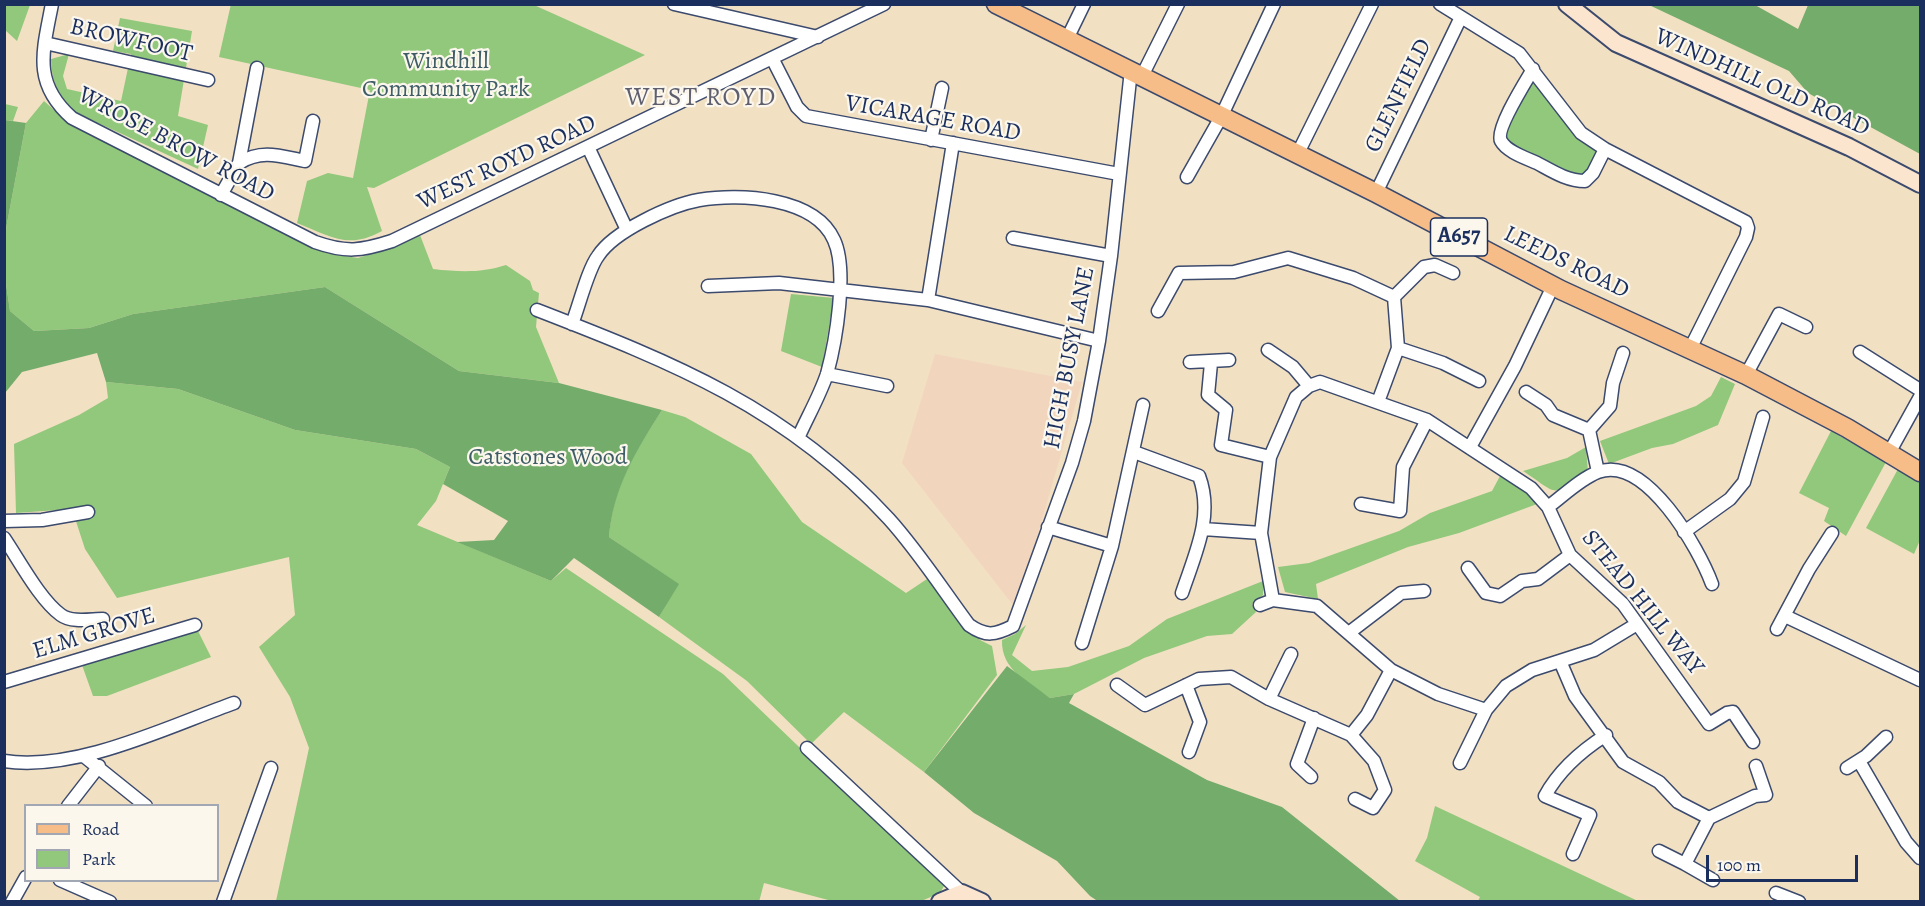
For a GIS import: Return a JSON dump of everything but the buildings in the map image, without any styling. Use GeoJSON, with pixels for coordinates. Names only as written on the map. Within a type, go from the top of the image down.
{"type":"FeatureCollection","features":[{"type":"Feature","properties":{"kind":"main road","name":"LEEDS ROAD"},"geometry":{"type":"LineString","coordinates":[[996,4],[1376,193],[1554,286],[1746,375],[1847,428],[1920,472]]}},
{"type":"Feature","properties":{"kind":"street","name":"WROSE BROW ROAD"},"geometry":{"type":"LineString","coordinates":[[52,4],[45,43],[43,75],[57,105],[72,117],[315,242],[338,250],[355,251],[374,247]]}},
{"type":"Feature","properties":{"kind":"street"},"geometry":{"type":"LineString","coordinates":[[674,4],[818,37]]}},
{"type":"Feature","properties":{"kind":"street","name":"WEST ROYD ROAD"},"geometry":{"type":"LineString","coordinates":[[374,247],[392,241],[589,148],[884,4]]}},
{"type":"Feature","properties":{"kind":"street"},"geometry":{"type":"LineString","coordinates":[[1067,39],[1084,4]]}},
{"type":"Feature","properties":{"kind":"street","name":"HIGH BUSY LANE"},"geometry":{"type":"LineString","coordinates":[[799,436],[841,472],[890,520],[969,625],[981,634],[996,635],[1013,626],[1084,421],[1099,341],[1111,256],[1119,174],[1136,73],[1178,4]]}},
{"type":"Feature","properties":{"kind":"street"},"geometry":{"type":"LineString","coordinates":[[1186,177],[1221,117],[1274,4]]}},
{"type":"Feature","properties":{"kind":"street"},"geometry":{"type":"LineString","coordinates":[[1297,155],[1372,4]]}},
{"type":"Feature","properties":{"kind":"street"},"geometry":{"type":"LineString","coordinates":[[1440,4],[1519,53],[1533,69],[1566,117],[1581,133],[1605,149],[1746,222],[1748,228],[1690,349]]}},
{"type":"Feature","properties":{"kind":"street","name":"WINDHILL OLD ROAD"},"geometry":{"type":"LineString","coordinates":[[1567,4],[1585,22],[1616,43],[1849,147],[1920,184]]}},
{"type":"Feature","properties":{"kind":"street","name":"GLENFIELD"},"geometry":{"type":"LineString","coordinates":[[1376,193],[1461,17]]}},
{"type":"Feature","properties":{"kind":"street","name":"BROWFOOT"},"geometry":{"type":"LineString","coordinates":[[45,43],[208,80]]}},
{"type":"Feature","properties":{"kind":"street","name":"VICARAGE ROAD"},"geometry":{"type":"LineString","coordinates":[[772,58],[797,107],[807,116],[1119,174]]}},
{"type":"Feature","properties":{"kind":"street"},"geometry":{"type":"LineString","coordinates":[[221,195],[239,163],[257,68]]}},
{"type":"Feature","properties":{"kind":"street"},"geometry":{"type":"LineString","coordinates":[[1533,69],[1506,118],[1499,134],[1501,141],[1509,149],[1561,176],[1577,181],[1585,181],[1593,173],[1605,149]]}},
{"type":"Feature","properties":{"kind":"street"},"geometry":{"type":"LineString","coordinates":[[931,140],[942,88]]}},
{"type":"Feature","properties":{"kind":"street"},"geometry":{"type":"LineString","coordinates":[[239,163],[252,155],[265,153],[305,161],[313,121]]}},
{"type":"Feature","properties":{"kind":"street"},"geometry":{"type":"LineString","coordinates":[[928,300],[954,143]]}},
{"type":"Feature","properties":{"kind":"street"},"geometry":{"type":"LineString","coordinates":[[589,148],[627,230]]}},
{"type":"Feature","properties":{"kind":"street"},"geometry":{"type":"LineString","coordinates":[[537,310],[704,379],[799,436],[826,374],[842,290],[841,259],[834,238],[811,213],[785,204],[737,198],[700,200],[666,208],[627,230],[598,256],[572,324]]}},
{"type":"Feature","properties":{"kind":"street"},"geometry":{"type":"LineString","coordinates":[[1013,238],[1111,256]]}},
{"type":"Feature","properties":{"kind":"street"},"geometry":{"type":"LineString","coordinates":[[1158,311],[1179,273],[1234,272],[1288,258],[1353,278],[1394,297]]}},
{"type":"Feature","properties":{"kind":"street"},"geometry":{"type":"LineString","coordinates":[[1378,402],[1398,348],[1394,297],[1424,267],[1435,265],[1453,273]]}},
{"type":"Feature","properties":{"kind":"street"},"geometry":{"type":"LineString","coordinates":[[708,286],[779,283],[928,300],[1099,341]]}},
{"type":"Feature","properties":{"kind":"street"},"geometry":{"type":"LineString","coordinates":[[1470,447],[1515,366],[1554,286]]}},
{"type":"Feature","properties":{"kind":"street"},"geometry":{"type":"LineString","coordinates":[[1746,375],[1779,314],[1806,327]]}},
{"type":"Feature","properties":{"kind":"street"},"geometry":{"type":"LineString","coordinates":[[1398,348],[1443,363],[1479,381]]}},
{"type":"Feature","properties":{"kind":"street"},"geometry":{"type":"LineString","coordinates":[[1268,350],[1293,367],[1309,386],[1296,397],[1270,457],[1261,533],[1273,600]]}},
{"type":"Feature","properties":{"kind":"street"},"geometry":{"type":"LineString","coordinates":[[1590,430],[1610,406],[1613,382],[1623,352]]}},
{"type":"Feature","properties":{"kind":"street"},"geometry":{"type":"LineString","coordinates":[[1860,352],[1920,390]]}},
{"type":"Feature","properties":{"kind":"street"},"geometry":{"type":"LineString","coordinates":[[1190,362],[1211,363],[1229,360]]}},
{"type":"Feature","properties":{"kind":"street"},"geometry":{"type":"LineString","coordinates":[[1211,363],[1208,395],[1226,410],[1221,445],[1270,457]]}},
{"type":"Feature","properties":{"kind":"street"},"geometry":{"type":"LineString","coordinates":[[826,374],[887,386]]}},
{"type":"Feature","properties":{"kind":"street","name":"STEAD HILL WAY"},"geometry":{"type":"LineString","coordinates":[[1309,386],[1320,382],[1427,420],[1531,488],[1548,507],[1570,555],[1623,604],[1709,724],[1727,712],[1733,712],[1753,742]]}},
{"type":"Feature","properties":{"kind":"street"},"geometry":{"type":"LineString","coordinates":[[1526,392],[1546,405],[1553,415],[1590,430]]}},
{"type":"Feature","properties":{"kind":"street"},"geometry":{"type":"LineString","coordinates":[[1889,453],[1920,397]]}},
{"type":"Feature","properties":{"kind":"street"},"geometry":{"type":"LineString","coordinates":[[1082,643],[1112,546],[1143,405]]}},
{"type":"Feature","properties":{"kind":"street"},"geometry":{"type":"LineString","coordinates":[[1684,532],[1730,499],[1744,482],[1763,417]]}},
{"type":"Feature","properties":{"kind":"street"},"geometry":{"type":"LineString","coordinates":[[1361,504],[1400,511],[1403,466],[1427,420]]}},
{"type":"Feature","properties":{"kind":"street"},"geometry":{"type":"LineString","coordinates":[[1590,430],[1598,472]]}},
{"type":"Feature","properties":{"kind":"street"},"geometry":{"type":"LineString","coordinates":[[1134,452],[1199,476],[1205,494],[1203,529],[1182,592]]}},
{"type":"Feature","properties":{"kind":"street"},"geometry":{"type":"LineString","coordinates":[[1548,507],[1598,472],[1613,470],[1636,477],[1663,499],[1703,561],[1712,584]]}},
{"type":"Feature","properties":{"kind":"street"},"geometry":{"type":"LineString","coordinates":[[4,521],[42,520],[88,512]]}},
{"type":"Feature","properties":{"kind":"street"},"geometry":{"type":"LineString","coordinates":[[1048,527],[1112,546]]}},
{"type":"Feature","properties":{"kind":"street"},"geometry":{"type":"LineString","coordinates":[[1203,529],[1261,533]]}},
{"type":"Feature","properties":{"kind":"street"},"geometry":{"type":"LineString","coordinates":[[1777,630],[1809,569],[1832,533]]}},
{"type":"Feature","properties":{"kind":"street"},"geometry":{"type":"LineString","coordinates":[[4,538],[34,584],[62,616],[77,620],[103,619]]}},
{"type":"Feature","properties":{"kind":"street"},"geometry":{"type":"LineString","coordinates":[[1468,568],[1486,593],[1500,596],[1522,581],[1538,579],[1570,555]]}},
{"type":"Feature","properties":{"kind":"street"},"geometry":{"type":"LineString","coordinates":[[1350,632],[1401,593],[1424,591]]}},
{"type":"Feature","properties":{"kind":"street"},"geometry":{"type":"LineString","coordinates":[[1260,605],[1273,600],[1317,606],[1350,632],[1391,670],[1438,694],[1486,710]]}},
{"type":"Feature","properties":{"kind":"street"},"geometry":{"type":"LineString","coordinates":[[1785,616],[1920,680]]}},
{"type":"Feature","properties":{"kind":"street"},"geometry":{"type":"LineString","coordinates":[[1460,763],[1486,710],[1506,687],[1532,670],[1594,650],[1637,624]]}},
{"type":"Feature","properties":{"kind":"street","name":"ELM GROVE"},"geometry":{"type":"LineString","coordinates":[[4,682],[195,626]]}},
{"type":"Feature","properties":{"kind":"street"},"geometry":{"type":"LineString","coordinates":[[1269,699],[1291,654]]}},
{"type":"Feature","properties":{"kind":"street"},"geometry":{"type":"LineString","coordinates":[[1560,662],[1575,696],[1606,735],[1623,762],[1659,782],[1678,802],[1709,818]]}},
{"type":"Feature","properties":{"kind":"street"},"geometry":{"type":"LineString","coordinates":[[1351,735],[1367,715],[1391,670]]}},
{"type":"Feature","properties":{"kind":"street"},"geometry":{"type":"LineString","coordinates":[[1117,685],[1145,705],[1199,679],[1231,677],[1269,699],[1351,735],[1374,761],[1385,790],[1373,808],[1355,799]]}},
{"type":"Feature","properties":{"kind":"street"},"geometry":{"type":"LineString","coordinates":[[1186,686],[1200,722],[1189,752]]}},
{"type":"Feature","properties":{"kind":"street"},"geometry":{"type":"LineString","coordinates":[[4,761],[23,764],[85,757],[234,703]]}},
{"type":"Feature","properties":{"kind":"street"},"geometry":{"type":"LineString","coordinates":[[1311,777],[1297,764],[1314,718]]}},
{"type":"Feature","properties":{"kind":"street"},"geometry":{"type":"LineString","coordinates":[[1573,854],[1590,815],[1545,796],[1553,781],[1584,749],[1606,735]]}},
{"type":"Feature","properties":{"kind":"street"},"geometry":{"type":"LineString","coordinates":[[1847,768],[1859,761],[1886,737]]}},
{"type":"Feature","properties":{"kind":"street"},"geometry":{"type":"LineString","coordinates":[[807,748],[962,892],[982,902]]}},
{"type":"Feature","properties":{"kind":"street"},"geometry":{"type":"LineString","coordinates":[[85,757],[144,804]]}},
{"type":"Feature","properties":{"kind":"street"},"geometry":{"type":"LineString","coordinates":[[1859,761],[1906,842],[1920,858]]}},
{"type":"Feature","properties":{"kind":"street"},"geometry":{"type":"LineString","coordinates":[[70,804],[99,766]]}},
{"type":"Feature","properties":{"kind":"street"},"geometry":{"type":"LineString","coordinates":[[1684,864],[1709,818],[1755,796],[1766,795],[1756,766]]}},
{"type":"Feature","properties":{"kind":"street"},"geometry":{"type":"LineString","coordinates":[[223,902],[271,768]]}},
{"type":"Feature","properties":{"kind":"street"},"geometry":{"type":"LineString","coordinates":[[1659,851],[1713,880]]}},
{"type":"Feature","properties":{"kind":"street"},"geometry":{"type":"LineString","coordinates":[[12,902],[24,881]]}},
{"type":"Feature","properties":{"kind":"street"},"geometry":{"type":"LineString","coordinates":[[65,882],[110,902]]}},
{"type":"Feature","properties":{"kind":"street"},"geometry":{"type":"LineString","coordinates":[[940,902],[962,892]]}},
{"type":"Feature","properties":{"kind":"street"},"geometry":{"type":"LineString","coordinates":[[1776,893],[1799,902]]}},
{"type":"Feature","properties":{"kind":"shaded area"},"geometry":{"type":"Polygon","coordinates":[[[935,354],[1082,382],[1016,609],[902,463],[935,354]]]}},
{"type":"Feature","properties":{"kind":"green space"},"geometry":{"type":"Polygon","coordinates":[[[5,4],[30,5],[17,41],[5,30],[5,4]]]}},
{"type":"Feature","properties":{"kind":"green space","name":"Windhill Community Park"},"geometry":{"type":"Polygon","coordinates":[[[231,4],[534,5],[645,55],[374,188],[367,187],[382,231],[359,240],[339,239],[297,223],[307,181],[328,173],[353,178],[370,90],[219,57],[231,4]]]}},
{"type":"Feature","properties":{"kind":"green space"},"geometry":{"type":"Polygon","coordinates":[[[1649,5],[1755,5],[1798,29],[1808,5],[1920,5],[1920,154],[1808,93],[1789,71],[1649,5]]]}},
{"type":"Feature","properties":{"kind":"green space"},"geometry":{"type":"Polygon","coordinates":[[[120,18],[192,31],[178,116],[208,125],[198,169],[72,111],[59,93],[54,81],[51,59],[69,54],[63,76],[67,89],[121,101],[131,54],[113,51],[120,18]]]}},
{"type":"Feature","properties":{"kind":"green space"},"geometry":{"type":"Polygon","coordinates":[[[1533,69],[1566,117],[1605,149],[1585,181],[1501,141],[1533,69]]]}},
{"type":"Feature","properties":{"kind":"green space"},"geometry":{"type":"Polygon","coordinates":[[[44,101],[72,126],[326,253],[358,258],[399,245],[420,235],[433,269],[470,271],[506,265],[530,281],[533,290],[539,293],[536,327],[559,383],[459,371],[325,287],[133,314],[89,328],[34,331],[10,311],[5,277],[5,234],[26,123],[44,101]]]}},
{"type":"Feature","properties":{"kind":"green space"},"geometry":{"type":"Polygon","coordinates":[[[5,104],[18,107],[13,121],[5,120],[5,104]]]}},
{"type":"Feature","properties":{"kind":"green space"},"geometry":{"type":"Polygon","coordinates":[[[4,120],[26,123],[5,234],[4,120]]]}},
{"type":"Feature","properties":{"kind":"green space","name":"Catstones Wood"},"geometry":{"type":"Polygon","coordinates":[[[5,277],[10,311],[34,331],[89,328],[133,314],[325,287],[459,371],[559,383],[662,410],[627,470],[615,502],[609,537],[679,584],[659,617],[574,558],[551,581],[457,542],[494,540],[508,521],[443,484],[450,467],[416,449],[295,430],[178,389],[106,382],[97,353],[22,372],[5,393],[5,277]]]}},
{"type":"Feature","properties":{"kind":"green space"},"geometry":{"type":"Polygon","coordinates":[[[791,294],[834,298],[822,367],[781,351],[791,294]]]}},
{"type":"Feature","properties":{"kind":"green space"},"geometry":{"type":"Polygon","coordinates":[[[1721,377],[1735,384],[1718,425],[1673,444],[1652,448],[1609,464],[1600,441],[1696,406],[1711,396],[1721,377]]]}},
{"type":"Feature","properties":{"kind":"green space"},"geometry":{"type":"Polygon","coordinates":[[[106,382],[178,389],[295,430],[416,449],[450,467],[436,501],[417,525],[551,581],[566,568],[723,674],[944,886],[940,893],[919,902],[832,901],[764,883],[759,902],[276,901],[309,748],[290,697],[259,647],[295,615],[289,557],[117,598],[85,549],[72,509],[16,513],[14,444],[79,415],[108,398],[106,382]]]}},
{"type":"Feature","properties":{"kind":"green space"},"geometry":{"type":"Polygon","coordinates":[[[662,410],[685,417],[751,454],[802,522],[906,593],[927,579],[980,640],[992,646],[997,675],[924,772],[844,712],[811,744],[747,681],[659,617],[678,584],[609,537],[620,485],[634,455],[662,410]]]}},
{"type":"Feature","properties":{"kind":"green space"},"geometry":{"type":"Polygon","coordinates":[[[1831,431],[1886,462],[1846,536],[1824,521],[1829,508],[1799,493],[1831,431]]]}},
{"type":"Feature","properties":{"kind":"green space"},"geometry":{"type":"Polygon","coordinates":[[[1586,447],[1588,473],[1560,490],[1550,489],[1523,471],[1567,458],[1586,447]]]}},
{"type":"Feature","properties":{"kind":"green space"},"geometry":{"type":"Polygon","coordinates":[[[1898,469],[1920,482],[1920,540],[1914,554],[1866,528],[1898,469]]]}},
{"type":"Feature","properties":{"kind":"green space"},"geometry":{"type":"Polygon","coordinates":[[[1500,476],[1532,495],[1537,504],[1459,533],[1408,547],[1316,584],[1318,599],[1285,592],[1278,567],[1309,563],[1399,531],[1430,513],[1492,491],[1500,476]]]}},
{"type":"Feature","properties":{"kind":"green space"},"geometry":{"type":"Polygon","coordinates":[[[1263,581],[1263,595],[1252,604],[1256,612],[1232,634],[1207,636],[1144,658],[1074,694],[1050,698],[1017,674],[1006,659],[1003,650],[1002,640],[1015,634],[1026,625],[1012,655],[1032,671],[1068,667],[1129,646],[1167,619],[1263,581]]]}},
{"type":"Feature","properties":{"kind":"green space"},"geometry":{"type":"Polygon","coordinates":[[[198,631],[211,657],[107,696],[93,696],[82,665],[198,631]]]}},
{"type":"Feature","properties":{"kind":"green space"},"geometry":{"type":"Polygon","coordinates":[[[1007,666],[1050,698],[1074,694],[1069,703],[1207,780],[1282,807],[1400,901],[1099,902],[1090,896],[1057,861],[974,813],[924,772],[1007,666]]]}},
{"type":"Feature","properties":{"kind":"green space"},"geometry":{"type":"Polygon","coordinates":[[[1435,806],[1638,901],[1478,901],[1480,897],[1415,861],[1427,838],[1435,806]]]}},
{"type":"Feature","properties":{"kind":"district","name":"WEST ROYD"},"geometry":{"type":"Point","coordinates":[701,99]}}]}
